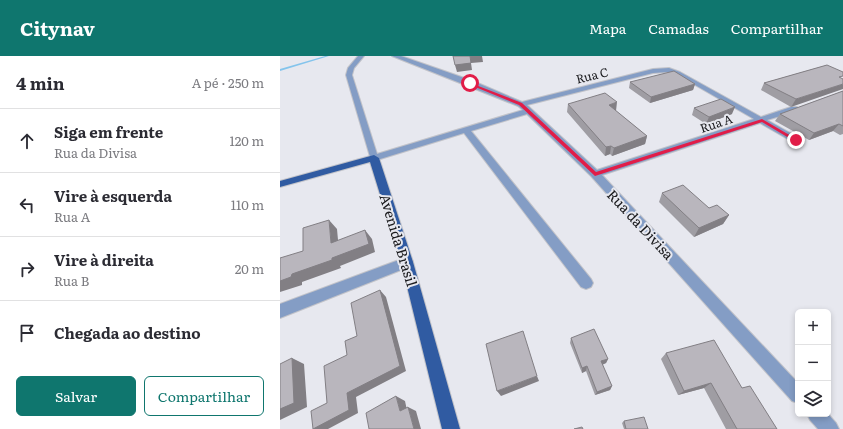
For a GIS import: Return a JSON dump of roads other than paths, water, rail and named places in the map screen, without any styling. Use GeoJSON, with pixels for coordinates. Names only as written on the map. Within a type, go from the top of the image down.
{"type":"FeatureCollection","features":[{"type":"Feature","properties":{"kind":"main road"},"geometry":{"type":"LineString","coordinates":[[280,184],[374,158]]}},
{"type":"Feature","properties":{"kind":"main road","name":"Avenida Brasil"},"geometry":{"type":"LineString","coordinates":[[374,158],[407,262],[451,429]]}},
{"type":"Feature","properties":{"kind":"street","name":"Avenida Brasil"},"geometry":{"type":"LineString","coordinates":[[361,56],[351,68],[349,76],[374,158]]}},
{"type":"Feature","properties":{"kind":"street","name":"Rua da Divisa"},"geometry":{"type":"LineString","coordinates":[[395,56],[470,83],[525,107],[595,174],[795,392]]}},
{"type":"Feature","properties":{"kind":"street","name":"Rua C"},"geometry":{"type":"LineString","coordinates":[[374,158],[466,130],[525,107],[652,71],[669,70],[678,73],[762,121]]}},
{"type":"Feature","properties":{"kind":"street","name":"Rua A"},"geometry":{"type":"LineString","coordinates":[[595,174],[762,121],[806,105]]}},
{"type":"Feature","properties":{"kind":"street"},"geometry":{"type":"LineString","coordinates":[[762,121],[796,140]]}},
{"type":"Feature","properties":{"kind":"street"},"geometry":{"type":"LineString","coordinates":[[466,130],[586,283]]}},
{"type":"Feature","properties":{"kind":"street"},"geometry":{"type":"LineString","coordinates":[[280,311],[407,262]]}},
{"type":"Feature","properties":{"kind":"street"},"geometry":{"type":"LineString","coordinates":[[819,417],[830,429]]}},
{"type":"Feature","properties":{"kind":"waterway"},"geometry":{"type":"LineString","coordinates":[[280,70],[328,56]]}}]}
